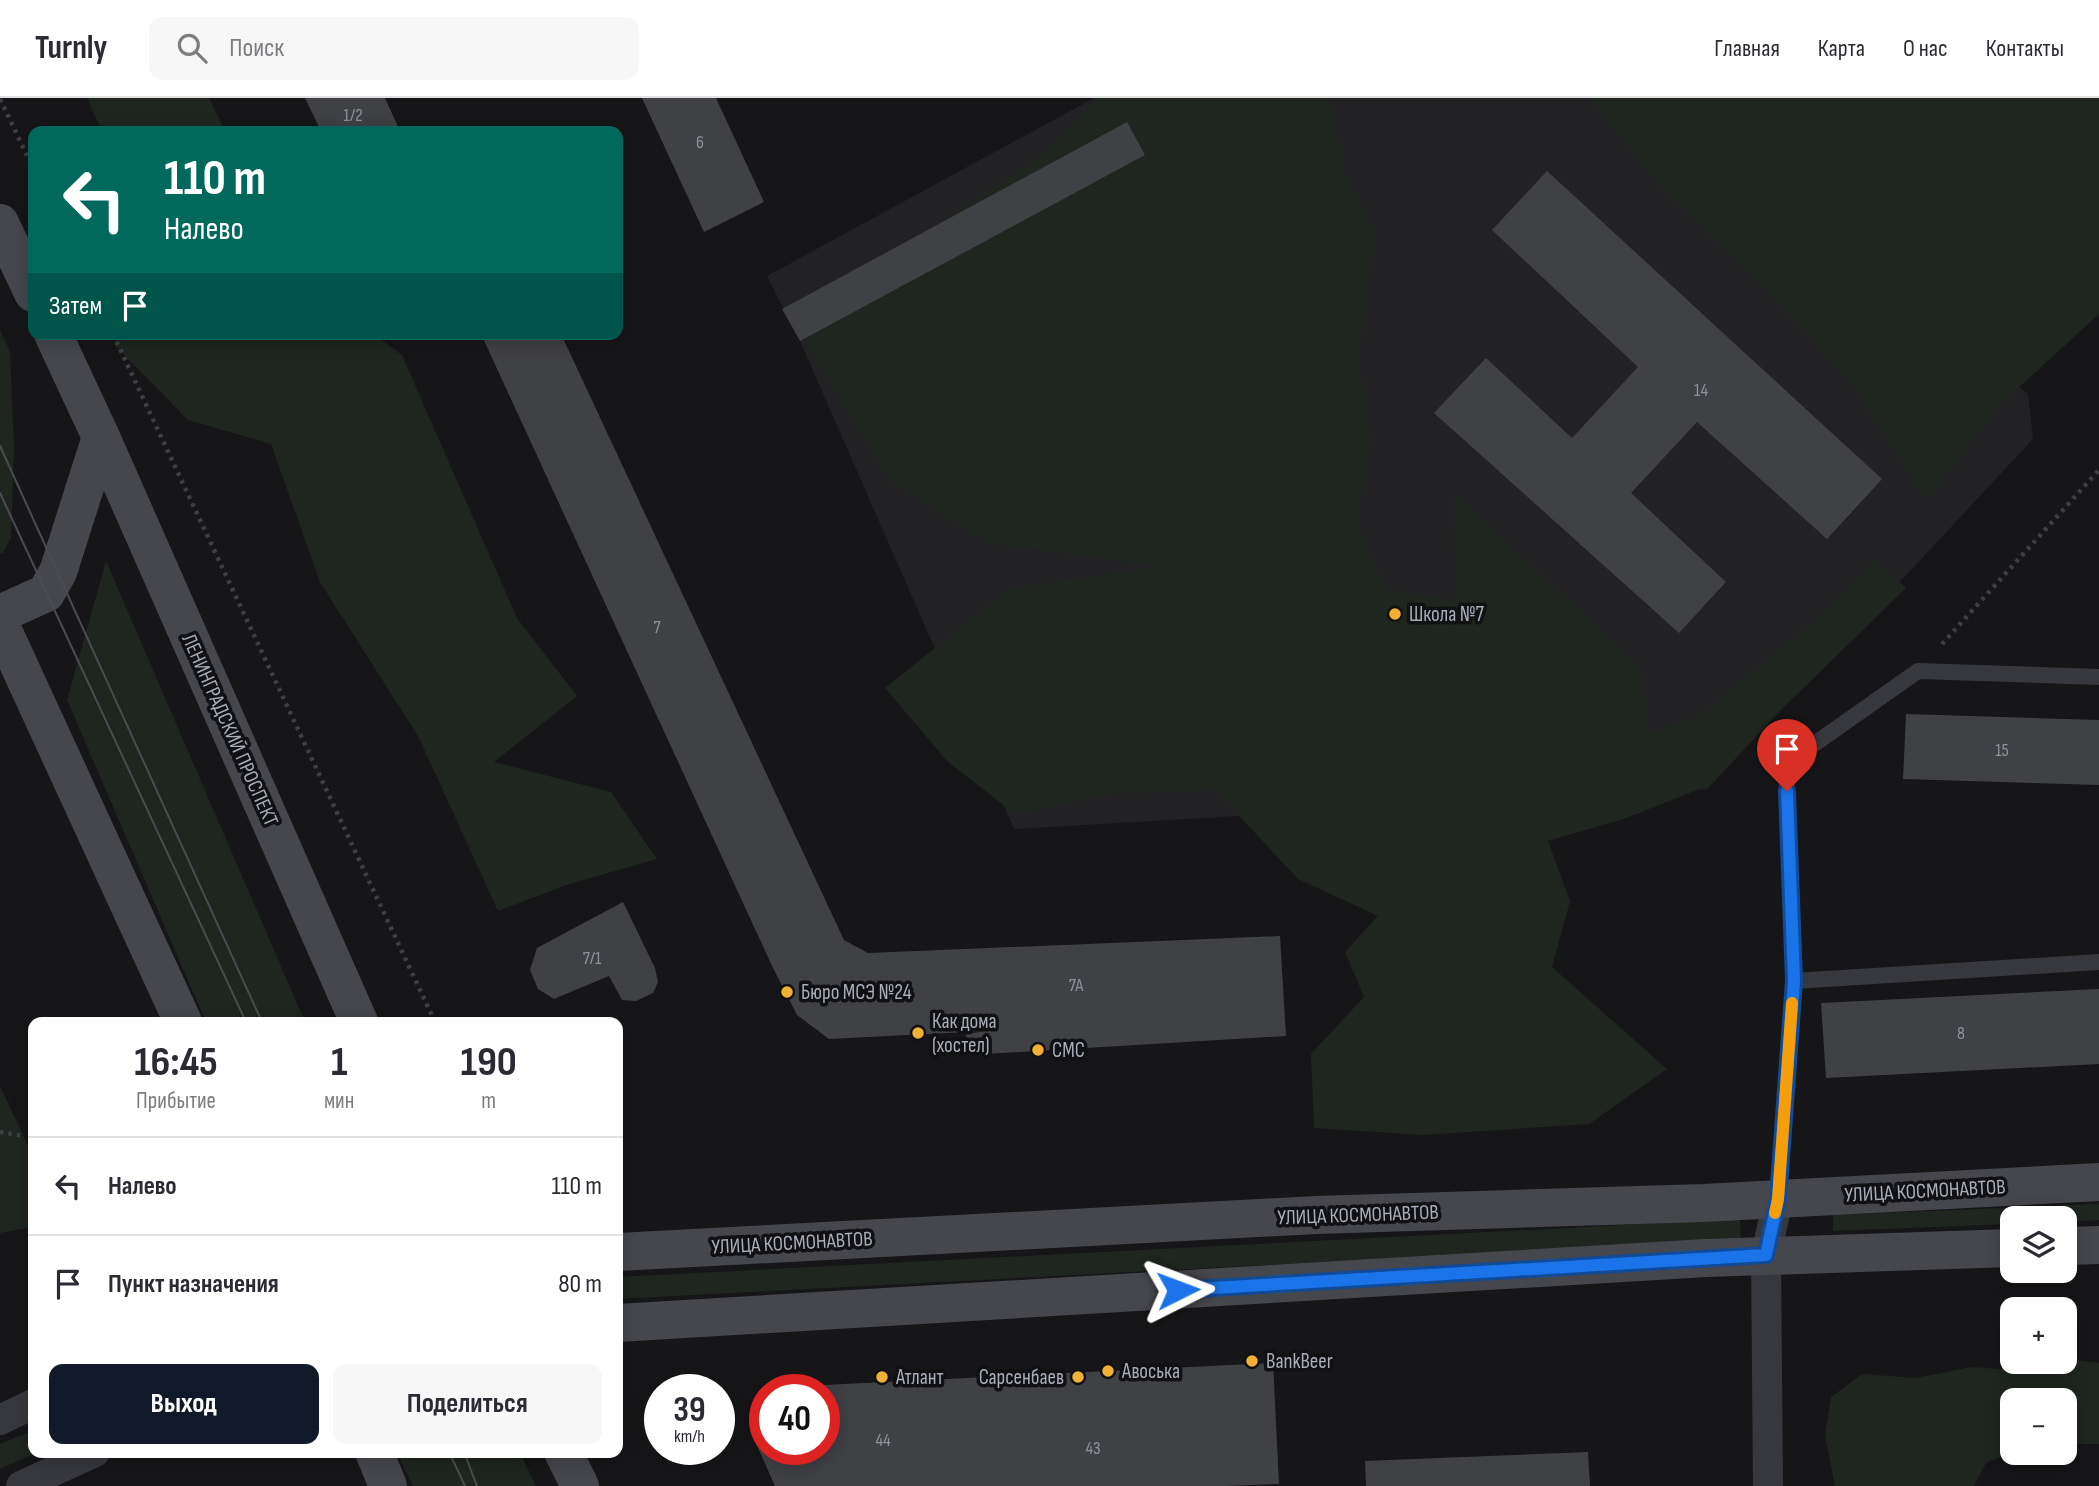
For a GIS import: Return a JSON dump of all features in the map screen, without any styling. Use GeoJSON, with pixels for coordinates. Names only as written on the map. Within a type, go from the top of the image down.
{"type":"FeatureCollection","features":[{"type":"Feature","properties":{"kind":"street"},"geometry":{"type":"LineString","coordinates":[[0,223],[28,282]]}},
{"type":"Feature","properties":{"kind":"street","name":"ЛЕНИНГРАДСКИЙ ПРОСПЕКТ"},"geometry":{"type":"LineString","coordinates":[[56,340],[357,1017]]}},
{"type":"Feature","properties":{"kind":"street"},"geometry":{"type":"LineString","coordinates":[[0,614],[46,593],[58,572],[101,437]]}},
{"type":"Feature","properties":{"kind":"street"},"geometry":{"type":"LineString","coordinates":[[0,624],[181,1017]]}},
{"type":"Feature","properties":{"kind":"street","name":"УЛИЦА КОСМОНАВТОВ"},"geometry":{"type":"LineString","coordinates":[[623,1252],[1316,1215],[1704,1203],[2099,1182]]}},
{"type":"Feature","properties":{"kind":"street"},"geometry":{"type":"LineString","coordinates":[[1768,1486],[1766,1255],[1778,1199]]}},
{"type":"Feature","properties":{"kind":"street"},"geometry":{"type":"LineString","coordinates":[[2077,1246],[2099,1245]]}},
{"type":"Feature","properties":{"kind":"street"},"geometry":{"type":"LineString","coordinates":[[623,1323],[1766,1255],[2000,1248]]}},
{"type":"Feature","properties":{"kind":"street"},"geometry":{"type":"LineString","coordinates":[[0,1420],[28,1407]]}},
{"type":"Feature","properties":{"kind":"street"},"geometry":{"type":"LineString","coordinates":[[21,1486],[81,1458]]}},
{"type":"Feature","properties":{"kind":"street"},"geometry":{"type":"LineString","coordinates":[[376,1458],[388,1486]]}},
{"type":"Feature","properties":{"kind":"street"},"geometry":{"type":"LineString","coordinates":[[567,1458],[580,1486]]}},
{"type":"Feature","properties":{"kind":"lane"},"geometry":{"type":"LineString","coordinates":[[1778,1199],[1794,981],[1786,764],[1918,670],[2099,677]]}},
{"type":"Feature","properties":{"kind":"lane"},"geometry":{"type":"LineString","coordinates":[[1794,981],[2099,962]]}},
{"type":"Feature","properties":{"kind":"path"},"geometry":{"type":"LineString","coordinates":[[0,99],[28,158]]}},
{"type":"Feature","properties":{"kind":"path"},"geometry":{"type":"LineString","coordinates":[[116,340],[433,1017]]}},
{"type":"Feature","properties":{"kind":"path"},"geometry":{"type":"LineString","coordinates":[[1918,670],[2099,470]]}},
{"type":"Feature","properties":{"kind":"path"},"geometry":{"type":"LineString","coordinates":[[0,1132],[24,1136]]}},
{"type":"Feature","properties":{"kind":"shaded area"},"geometry":{"type":"Polygon","coordinates":[[[87,98],[209,98],[223,126],[100,126],[87,98]]]}},
{"type":"Feature","properties":{"kind":"shaded area","name":"Школа №7"},"geometry":{"type":"Polygon","coordinates":[[[1094,98],[1672,98],[2028,394],[2033,439],[1707,789],[1014,829],[800,341],[767,276],[1094,98]]]}},
{"type":"Feature","properties":{"kind":"shaded area"},"geometry":{"type":"Polygon","coordinates":[[[1096,98],[1329,98],[1347,178],[1375,232],[1359,355],[1371,444],[1357,525],[1386,589],[1456,601],[1453,492],[1642,669],[1648,734],[1698,716],[1815,620],[1876,560],[1906,588],[1778,713],[1712,784],[1624,819],[1548,841],[1570,901],[1552,967],[1667,1069],[1589,1124],[1423,1135],[1314,1128],[1311,1054],[1364,997],[1345,952],[1378,916],[1298,879],[1215,790],[1110,794],[1015,814],[948,762],[885,688],[1009,589],[1160,566],[987,543],[890,481],[796,327],[942,221],[1046,152],[1098,101],[1096,98]]]}},
{"type":"Feature","properties":{"kind":"shaded area"},"geometry":{"type":"Polygon","coordinates":[[[1589,98],[2099,98],[2099,314],[2002,403],[1926,501],[1850,381],[1761,286],[1660,187],[1589,98]]]}},
{"type":"Feature","properties":{"kind":"shaded area"},"geometry":{"type":"Polygon","coordinates":[[[0,330],[10,352],[14,451],[11,538],[3,553],[0,553],[0,330]]]}},
{"type":"Feature","properties":{"kind":"shaded area"},"geometry":{"type":"Polygon","coordinates":[[[117,340],[381,340],[402,355],[517,618],[577,696],[494,762],[611,792],[657,859],[566,885],[498,911],[418,736],[320,582],[271,444],[188,420],[114,345],[117,340]]]}},
{"type":"Feature","properties":{"kind":"shaded area"},"geometry":{"type":"Polygon","coordinates":[[[106,561],[303,1017],[204,1017],[67,700],[106,561]]]}},
{"type":"Feature","properties":{"kind":"shaded area"},"geometry":{"type":"Polygon","coordinates":[[[0,1086],[28,1145],[28,1228],[0,1233],[0,1086]]]}},
{"type":"Feature","properties":{"kind":"shaded area"},"geometry":{"type":"Polygon","coordinates":[[[2099,1204],[2099,1220],[2077,1221],[2077,1206],[2051,1206],[2099,1204]]]}},
{"type":"Feature","properties":{"kind":"shaded area"},"geometry":{"type":"Polygon","coordinates":[[[2000,1208],[2000,1224],[1833,1231],[1833,1215],[2000,1208]]]}},
{"type":"Feature","properties":{"kind":"shaded area"},"geometry":{"type":"Polygon","coordinates":[[[1740,1219],[1741,1240],[623,1299],[623,1277],[1740,1219]]]}},
{"type":"Feature","properties":{"kind":"shaded area"},"geometry":{"type":"Polygon","coordinates":[[[2077,1360],[2099,1363],[2099,1444],[2077,1444],[2077,1388],[2000,1388],[2000,1457],[1986,1463],[1974,1486],[1835,1486],[1825,1435],[1831,1397],[1862,1374],[1916,1378],[1972,1367],[1999,1369],[2000,1374],[2077,1374],[2077,1360]]]}},
{"type":"Feature","properties":{"kind":"shaded area"},"geometry":{"type":"Polygon","coordinates":[[[28,1432],[28,1457],[0,1469],[0,1444],[28,1432]]]}},
{"type":"Feature","properties":{"kind":"shaded area"},"geometry":{"type":"Polygon","coordinates":[[[399,1458],[522,1458],[536,1486],[413,1486],[399,1458]]]}},
{"type":"Feature","properties":{"kind":"building"},"geometry":{"type":"Polygon","coordinates":[[[305,98],[385,98],[398,126],[319,126],[305,98]]]}},
{"type":"Feature","properties":{"kind":"building"},"geometry":{"type":"Polygon","coordinates":[[[642,98],[716,98],[764,202],[704,232],[642,98]]]}},
{"type":"Feature","properties":{"kind":"building"},"geometry":{"type":"Polygon","coordinates":[[[1127,122],[1145,155],[800,341],[782,309],[1127,122]]]}},
{"type":"Feature","properties":{"kind":"building"},"geometry":{"type":"Polygon","coordinates":[[[1547,171],[1882,479],[1827,539],[1697,422],[1631,493],[1726,582],[1679,633],[1434,413],[1486,358],[1572,438],[1638,367],[1492,230],[1547,171]]]}},
{"type":"Feature","properties":{"kind":"building"},"geometry":{"type":"Polygon","coordinates":[[[484,340],[564,340],[844,940],[868,953],[1280,936],[1286,1036],[968,1055],[966,1034],[986,1031],[829,1039],[797,1015],[484,340]]]}},
{"type":"Feature","properties":{"kind":"building"},"geometry":{"type":"Polygon","coordinates":[[[1906,714],[2099,720],[2099,785],[1903,779],[1906,714]]]}},
{"type":"Feature","properties":{"kind":"building"},"geometry":{"type":"Polygon","coordinates":[[[623,902],[655,968],[658,982],[653,993],[636,1001],[622,1000],[609,976],[554,999],[538,989],[530,970],[537,948],[623,902]]]}},
{"type":"Feature","properties":{"kind":"building"},"geometry":{"type":"Polygon","coordinates":[[[2099,989],[2099,1064],[1826,1078],[1821,1003],[2099,989]]]}},
{"type":"Feature","properties":{"kind":"building"},"geometry":{"type":"Polygon","coordinates":[[[1273,1363],[1279,1484],[775,1486],[766,1465],[840,1465],[840,1384],[1273,1363]]]}},
{"type":"Feature","properties":{"kind":"building"},"geometry":{"type":"Polygon","coordinates":[[[1588,1452],[1590,1486],[1366,1486],[1365,1461],[1588,1452]]]}},
{"type":"Feature","properties":{"kind":"tram line"},"geometry":{"type":"LineString","coordinates":[[0,446],[260,1017]]}},
{"type":"Feature","properties":{"kind":"tram line"},"geometry":{"type":"LineString","coordinates":[[0,493],[244,1017]]}},
{"type":"Feature","properties":{"kind":"tram line"},"geometry":{"type":"LineString","coordinates":[[452,1458],[465,1486]]}},
{"type":"Feature","properties":{"kind":"tram line"},"geometry":{"type":"LineString","coordinates":[[466,1458],[477,1486]]}},
{"type":"Feature","properties":{"kind":"slow traffic"},"geometry":{"type":"LineString","coordinates":[[1775,1213],[1792,1003]]}},
{"type":"Feature","properties":{"kind":"place","name":"Школа №7"},"geometry":{"type":"Point","coordinates":[1395,614]}},
{"type":"Feature","properties":{"kind":"place","name":"Бюро МСЭ №24"},"geometry":{"type":"Point","coordinates":[787,992]}},
{"type":"Feature","properties":{"kind":"place","name":"Как дома (хостел)"},"geometry":{"type":"Point","coordinates":[918,1033]}},
{"type":"Feature","properties":{"kind":"place","name":"СМС"},"geometry":{"type":"Point","coordinates":[1038,1050]}},
{"type":"Feature","properties":{"kind":"place","name":"BankBeer"},"geometry":{"type":"Point","coordinates":[1252,1361]}},
{"type":"Feature","properties":{"kind":"place","name":"Авоська"},"geometry":{"type":"Point","coordinates":[1108,1371]}},
{"type":"Feature","properties":{"kind":"place","name":"Атлант"},"geometry":{"type":"Point","coordinates":[882,1377]}},
{"type":"Feature","properties":{"kind":"place","name":"Сарсенбаев"},"geometry":{"type":"Point","coordinates":[1078,1377]}},
{"type":"Feature","properties":{"kind":"route"},"geometry":{"type":"LineString","coordinates":[[1178,1290],[1766,1255],[1778,1199],[1794,981],[1787,791]]}}]}
